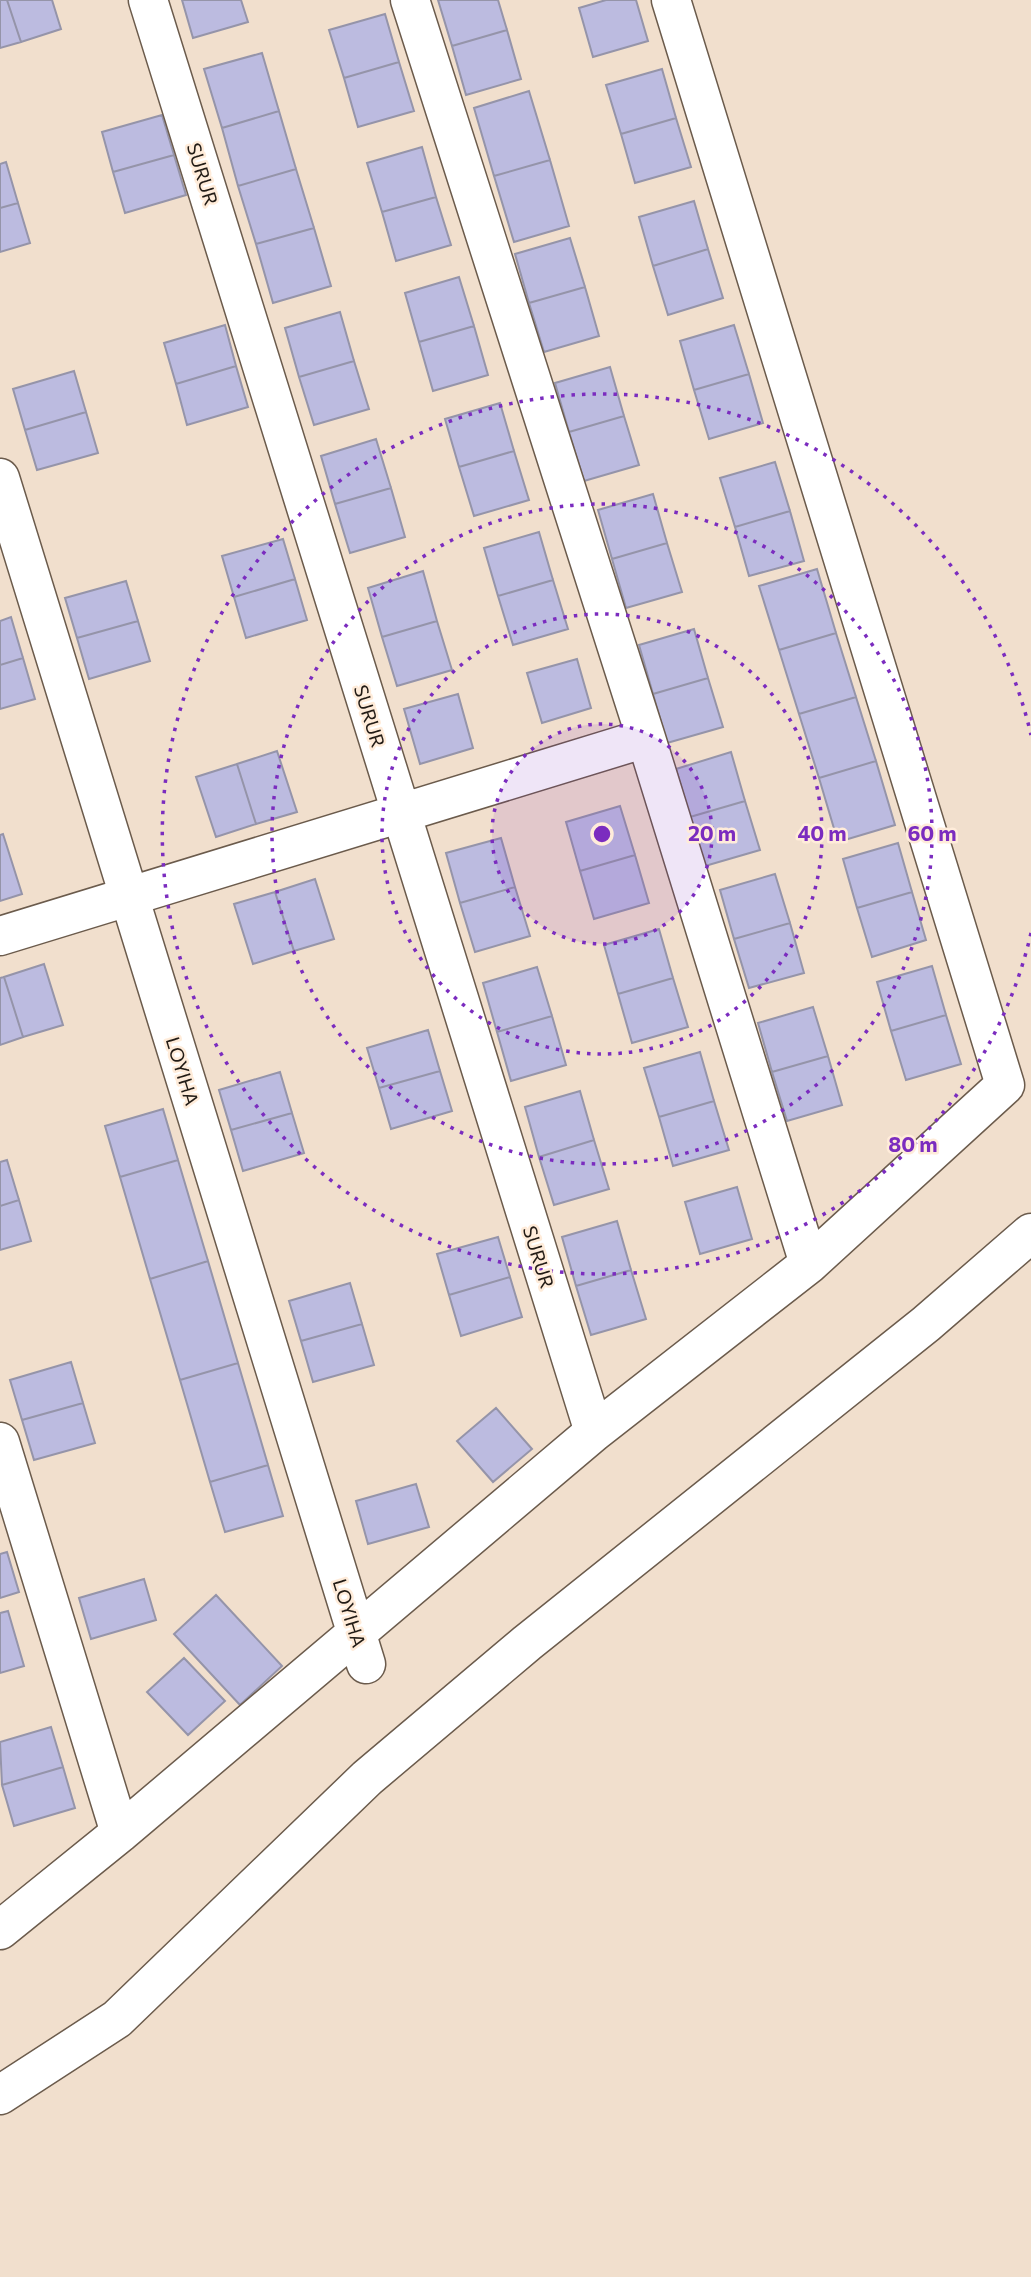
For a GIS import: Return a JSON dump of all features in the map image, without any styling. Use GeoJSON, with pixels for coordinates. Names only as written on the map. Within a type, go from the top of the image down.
{"type":"FeatureCollection","features":[{"type":"Feature","properties":{"kind":"street","name":"SURUR"},"geometry":{"type":"LineString","coordinates":[[148,0],[593,1432]]}},
{"type":"Feature","properties":{"kind":"street"},"geometry":{"type":"LineString","coordinates":[[410,0],[646,738],[809,1264]]}},
{"type":"Feature","properties":{"kind":"street"},"geometry":{"type":"LineString","coordinates":[[0,1930],[120,1833],[361,1648],[593,1432],[809,1264],[1006,1085],[671,0]]}},
{"type":"Feature","properties":{"kind":"street","name":"LOYIHA"},"geometry":{"type":"LineString","coordinates":[[0,478],[361,1648]]}},
{"type":"Feature","properties":{"kind":"street"},"geometry":{"type":"LineString","coordinates":[[0,936],[646,738]]}},
{"type":"Feature","properties":{"kind":"street"},"geometry":{"type":"LineString","coordinates":[[0,2095],[117,2019],[367,1778],[527,1643],[926,1324],[1031,1233]]}},
{"type":"Feature","properties":{"kind":"street"},"geometry":{"type":"LineString","coordinates":[[0,1442],[120,1833]]}},
{"type":"Feature","properties":{"kind":"building"},"geometry":{"type":"Polygon","coordinates":[[[0,0],[7,0],[21,42],[0,48],[0,0]]]}},
{"type":"Feature","properties":{"kind":"building"},"geometry":{"type":"Polygon","coordinates":[[[7,0],[52,0],[61,29],[21,42],[7,0]]]}},
{"type":"Feature","properties":{"kind":"building"},"geometry":{"type":"Polygon","coordinates":[[[182,0],[241,0],[248,22],[193,38],[182,0]]]}},
{"type":"Feature","properties":{"kind":"building"},"geometry":{"type":"Polygon","coordinates":[[[438,0],[498,0],[507,30],[452,46],[438,0]]]}},
{"type":"Feature","properties":{"kind":"building"},"geometry":{"type":"Polygon","coordinates":[[[606,0],[636,0],[648,41],[593,57],[579,8],[606,0]]]}},
{"type":"Feature","properties":{"kind":"building"},"geometry":{"type":"Polygon","coordinates":[[[385,14],[399,62],[344,78],[329,30],[385,14]]]}},
{"type":"Feature","properties":{"kind":"building"},"geometry":{"type":"Polygon","coordinates":[[[507,30],[521,79],[466,95],[452,46],[507,30]]]}},
{"type":"Feature","properties":{"kind":"building"},"geometry":{"type":"Polygon","coordinates":[[[262,53],[279,111],[222,128],[204,69],[262,53]]]}},
{"type":"Feature","properties":{"kind":"building"},"geometry":{"type":"Polygon","coordinates":[[[399,62],[414,111],[358,127],[344,78],[399,62]]]}},
{"type":"Feature","properties":{"kind":"building"},"geometry":{"type":"Polygon","coordinates":[[[662,69],[676,118],[621,134],[606,85],[662,69]]]}},
{"type":"Feature","properties":{"kind":"building"},"geometry":{"type":"Polygon","coordinates":[[[529,91],[550,160],[494,176],[474,108],[529,91]]]}},
{"type":"Feature","properties":{"kind":"building"},"geometry":{"type":"Polygon","coordinates":[[[279,111],[296,169],[238,186],[222,128],[279,111]]]}},
{"type":"Feature","properties":{"kind":"building"},"geometry":{"type":"Polygon","coordinates":[[[162,115],[174,155],[113,172],[102,132],[162,115]]]}},
{"type":"Feature","properties":{"kind":"building"},"geometry":{"type":"Polygon","coordinates":[[[676,118],[691,167],[635,183],[621,134],[676,118]]]}},
{"type":"Feature","properties":{"kind":"building"},"geometry":{"type":"Polygon","coordinates":[[[422,147],[436,197],[382,212],[367,163],[422,147]]]}},
{"type":"Feature","properties":{"kind":"building"},"geometry":{"type":"Polygon","coordinates":[[[174,155],[186,195],[125,213],[113,172],[174,155]]]}},
{"type":"Feature","properties":{"kind":"building"},"geometry":{"type":"Polygon","coordinates":[[[550,160],[569,226],[514,242],[494,176],[550,160]]]}},
{"type":"Feature","properties":{"kind":"building"},"geometry":{"type":"Polygon","coordinates":[[[6,162],[18,203],[0,208],[0,164],[6,162]]]}},
{"type":"Feature","properties":{"kind":"building"},"geometry":{"type":"Polygon","coordinates":[[[296,169],[314,228],[256,244],[238,186],[296,169]]]}},
{"type":"Feature","properties":{"kind":"building"},"geometry":{"type":"Polygon","coordinates":[[[436,197],[451,245],[396,261],[382,212],[436,197]]]}},
{"type":"Feature","properties":{"kind":"building"},"geometry":{"type":"Polygon","coordinates":[[[694,201],[708,249],[653,266],[639,217],[694,201]]]}},
{"type":"Feature","properties":{"kind":"building"},"geometry":{"type":"Polygon","coordinates":[[[18,203],[30,243],[0,252],[0,208],[18,203]]]}},
{"type":"Feature","properties":{"kind":"building"},"geometry":{"type":"Polygon","coordinates":[[[314,228],[331,286],[273,303],[256,244],[314,228]]]}},
{"type":"Feature","properties":{"kind":"building"},"geometry":{"type":"Polygon","coordinates":[[[570,238],[585,287],[529,303],[515,254],[570,238]]]}},
{"type":"Feature","properties":{"kind":"building"},"geometry":{"type":"Polygon","coordinates":[[[708,249],[723,298],[668,315],[653,266],[708,249]]]}},
{"type":"Feature","properties":{"kind":"building"},"geometry":{"type":"Polygon","coordinates":[[[459,277],[474,326],[419,342],[405,293],[459,277]]]}},
{"type":"Feature","properties":{"kind":"building"},"geometry":{"type":"Polygon","coordinates":[[[585,287],[599,336],[544,352],[529,303],[585,287]]]}},
{"type":"Feature","properties":{"kind":"building"},"geometry":{"type":"Polygon","coordinates":[[[340,312],[354,361],[299,377],[285,328],[340,312]]]}},
{"type":"Feature","properties":{"kind":"building"},"geometry":{"type":"Polygon","coordinates":[[[225,325],[236,366],[176,384],[164,343],[225,325]]]}},
{"type":"Feature","properties":{"kind":"building"},"geometry":{"type":"Polygon","coordinates":[[[734,325],[749,374],[694,390],[680,341],[734,325]]]}},
{"type":"Feature","properties":{"kind":"building"},"geometry":{"type":"Polygon","coordinates":[[[474,326],[488,375],[433,391],[419,342],[474,326]]]}},
{"type":"Feature","properties":{"kind":"building"},"geometry":{"type":"Polygon","coordinates":[[[354,361],[369,409],[314,425],[299,377],[354,361]]]}},
{"type":"Feature","properties":{"kind":"building"},"geometry":{"type":"Polygon","coordinates":[[[236,366],[248,407],[187,425],[176,384],[236,366]]]}},
{"type":"Feature","properties":{"kind":"building"},"geometry":{"type":"Polygon","coordinates":[[[610,367],[624,416],[569,432],[555,383],[610,367]]]}},
{"type":"Feature","properties":{"kind":"building"},"geometry":{"type":"Polygon","coordinates":[[[74,371],[86,412],[25,430],[13,389],[74,371]]]}},
{"type":"Feature","properties":{"kind":"building"},"geometry":{"type":"Polygon","coordinates":[[[749,374],[763,423],[709,439],[694,390],[749,374]]]}},
{"type":"Feature","properties":{"kind":"building"},"geometry":{"type":"Polygon","coordinates":[[[500,403],[514,451],[459,467],[445,419],[500,403]]]}},
{"type":"Feature","properties":{"kind":"building"},"geometry":{"type":"Polygon","coordinates":[[[86,412],[98,453],[37,470],[25,430],[86,412]]]}},
{"type":"Feature","properties":{"kind":"building"},"geometry":{"type":"Polygon","coordinates":[[[624,416],[639,465],[584,481],[569,432],[624,416]]]}},
{"type":"Feature","properties":{"kind":"building"},"geometry":{"type":"Polygon","coordinates":[[[376,439],[391,488],[335,504],[321,456],[376,439]]]}},
{"type":"Feature","properties":{"kind":"building"},"geometry":{"type":"Polygon","coordinates":[[[514,451],[529,500],[474,516],[459,467],[514,451]]]}},
{"type":"Feature","properties":{"kind":"building"},"geometry":{"type":"Polygon","coordinates":[[[775,462],[790,511],[735,527],[720,478],[775,462]]]}},
{"type":"Feature","properties":{"kind":"building"},"geometry":{"type":"Polygon","coordinates":[[[391,488],[405,537],[350,553],[335,504],[391,488]]]}},
{"type":"Feature","properties":{"kind":"building"},"geometry":{"type":"Polygon","coordinates":[[[653,494],[667,543],[612,559],[598,510],[653,494]]]}},
{"type":"Feature","properties":{"kind":"building"},"geometry":{"type":"Polygon","coordinates":[[[790,511],[804,561],[749,576],[735,527],[790,511]]]}},
{"type":"Feature","properties":{"kind":"building"},"geometry":{"type":"Polygon","coordinates":[[[539,532],[553,580],[498,596],[484,548],[539,532]]]}},
{"type":"Feature","properties":{"kind":"building"},"geometry":{"type":"Polygon","coordinates":[[[283,539],[295,579],[234,597],[222,556],[283,539]]]}},
{"type":"Feature","properties":{"kind":"building"},"geometry":{"type":"Polygon","coordinates":[[[667,543],[682,592],[626,608],[612,559],[667,543]]]}},
{"type":"Feature","properties":{"kind":"building"},"geometry":{"type":"Polygon","coordinates":[[[817,569],[836,633],[779,650],[759,586],[817,569]]]}},
{"type":"Feature","properties":{"kind":"building"},"geometry":{"type":"Polygon","coordinates":[[[423,571],[437,621],[382,637],[368,588],[423,571]]]}},
{"type":"Feature","properties":{"kind":"building"},"geometry":{"type":"Polygon","coordinates":[[[295,579],[307,620],[246,638],[234,597],[295,579]]]}},
{"type":"Feature","properties":{"kind":"building"},"geometry":{"type":"Polygon","coordinates":[[[553,580],[568,629],[513,645],[498,596],[553,580]]]}},
{"type":"Feature","properties":{"kind":"building"},"geometry":{"type":"Polygon","coordinates":[[[126,581],[138,621],[77,638],[65,598],[126,581]]]}},
{"type":"Feature","properties":{"kind":"building"},"geometry":{"type":"Polygon","coordinates":[[[11,617],[23,658],[0,665],[0,621],[11,617]]]}},
{"type":"Feature","properties":{"kind":"building"},"geometry":{"type":"Polygon","coordinates":[[[138,621],[150,661],[89,679],[77,638],[138,621]]]}},
{"type":"Feature","properties":{"kind":"building"},"geometry":{"type":"Polygon","coordinates":[[[437,621],[452,670],[397,686],[382,637],[437,621]]]}},
{"type":"Feature","properties":{"kind":"building"},"geometry":{"type":"Polygon","coordinates":[[[694,629],[708,678],[653,694],[639,645],[694,629]]]}},
{"type":"Feature","properties":{"kind":"building"},"geometry":{"type":"Polygon","coordinates":[[[836,633],[856,697],[799,714],[779,650],[836,633]]]}},
{"type":"Feature","properties":{"kind":"building"},"geometry":{"type":"Polygon","coordinates":[[[23,658],[35,699],[0,709],[0,665],[23,658]]]}},
{"type":"Feature","properties":{"kind":"building"},"geometry":{"type":"Polygon","coordinates":[[[577,659],[591,708],[542,723],[527,673],[577,659]]]}},
{"type":"Feature","properties":{"kind":"building"},"geometry":{"type":"Polygon","coordinates":[[[708,678],[723,727],[667,743],[653,694],[708,678]]]}},
{"type":"Feature","properties":{"kind":"building"},"geometry":{"type":"Polygon","coordinates":[[[458,694],[473,748],[420,764],[404,709],[458,694]]]}},
{"type":"Feature","properties":{"kind":"building"},"geometry":{"type":"Polygon","coordinates":[[[856,697],[876,761],[819,778],[799,714],[856,697]]]}},
{"type":"Feature","properties":{"kind":"building"},"geometry":{"type":"Polygon","coordinates":[[[277,751],[297,812],[256,824],[237,764],[277,751]]]}},
{"type":"Feature","properties":{"kind":"building"},"geometry":{"type":"Polygon","coordinates":[[[731,752],[745,801],[690,817],[676,769],[731,752]]]}},
{"type":"Feature","properties":{"kind":"building"},"geometry":{"type":"Polygon","coordinates":[[[876,761],[895,825],[838,842],[819,778],[876,761]]]}},
{"type":"Feature","properties":{"kind":"building"},"geometry":{"type":"Polygon","coordinates":[[[237,764],[256,824],[216,837],[196,777],[237,764]]]}},
{"type":"Feature","properties":{"kind":"building"},"geometry":{"type":"Polygon","coordinates":[[[745,801],[760,850],[705,866],[690,817],[745,801]]]}},
{"type":"Feature","properties":{"kind":"building"},"geometry":{"type":"Polygon","coordinates":[[[620,806],[635,855],[580,871],[566,822],[620,806]]]}},
{"type":"Feature","properties":{"kind":"building"},"geometry":{"type":"Polygon","coordinates":[[[3,834],[22,894],[0,901],[0,835],[3,834]]]}},
{"type":"Feature","properties":{"kind":"building"},"geometry":{"type":"Polygon","coordinates":[[[501,838],[515,887],[460,903],[446,853],[501,838]]]}},
{"type":"Feature","properties":{"kind":"building"},"geometry":{"type":"Polygon","coordinates":[[[898,843],[912,892],[857,908],[843,859],[898,843]]]}},
{"type":"Feature","properties":{"kind":"building"},"geometry":{"type":"Polygon","coordinates":[[[635,855],[649,903],[594,919],[580,871],[635,855]]]}},
{"type":"Feature","properties":{"kind":"building"},"geometry":{"type":"Polygon","coordinates":[[[775,874],[790,923],[734,939],[720,890],[775,874]]]}},
{"type":"Feature","properties":{"kind":"building"},"geometry":{"type":"Polygon","coordinates":[[[315,879],[334,939],[294,951],[275,892],[315,879]]]}},
{"type":"Feature","properties":{"kind":"building"},"geometry":{"type":"Polygon","coordinates":[[[515,887],[530,936],[475,952],[460,903],[515,887]]]}},
{"type":"Feature","properties":{"kind":"building"},"geometry":{"type":"Polygon","coordinates":[[[275,892],[294,951],[253,964],[234,904],[275,892]]]}},
{"type":"Feature","properties":{"kind":"building"},"geometry":{"type":"Polygon","coordinates":[[[912,892],[926,940],[872,957],[857,908],[912,892]]]}},
{"type":"Feature","properties":{"kind":"building"},"geometry":{"type":"Polygon","coordinates":[[[790,923],[804,973],[749,988],[734,939],[790,923]]]}},
{"type":"Feature","properties":{"kind":"building"},"geometry":{"type":"Polygon","coordinates":[[[659,929],[673,978],[618,994],[604,945],[659,929]]]}},
{"type":"Feature","properties":{"kind":"building"},"geometry":{"type":"Polygon","coordinates":[[[44,964],[63,1025],[23,1037],[4,977],[44,964]]]}},
{"type":"Feature","properties":{"kind":"building"},"geometry":{"type":"Polygon","coordinates":[[[932,966],[946,1015],[891,1031],[877,982],[932,966]]]}},
{"type":"Feature","properties":{"kind":"building"},"geometry":{"type":"Polygon","coordinates":[[[537,967],[552,1016],[497,1032],[483,983],[537,967]]]}},
{"type":"Feature","properties":{"kind":"building"},"geometry":{"type":"Polygon","coordinates":[[[4,977],[23,1037],[0,1045],[0,978],[4,977]]]}},
{"type":"Feature","properties":{"kind":"building"},"geometry":{"type":"Polygon","coordinates":[[[673,978],[688,1027],[632,1043],[618,994],[673,978]]]}},
{"type":"Feature","properties":{"kind":"building"},"geometry":{"type":"Polygon","coordinates":[[[813,1007],[828,1056],[772,1072],[758,1023],[813,1007]]]}},
{"type":"Feature","properties":{"kind":"building"},"geometry":{"type":"Polygon","coordinates":[[[946,1015],[961,1064],[906,1080],[891,1031],[946,1015]]]}},
{"type":"Feature","properties":{"kind":"building"},"geometry":{"type":"Polygon","coordinates":[[[552,1016],[566,1065],[511,1081],[497,1032],[552,1016]]]}},
{"type":"Feature","properties":{"kind":"building"},"geometry":{"type":"Polygon","coordinates":[[[428,1030],[440,1071],[379,1088],[367,1048],[428,1030]]]}},
{"type":"Feature","properties":{"kind":"building"},"geometry":{"type":"Polygon","coordinates":[[[700,1052],[714,1101],[659,1117],[644,1068],[700,1052]]]}},
{"type":"Feature","properties":{"kind":"building"},"geometry":{"type":"Polygon","coordinates":[[[828,1056],[842,1105],[787,1121],[772,1072],[828,1056]]]}},
{"type":"Feature","properties":{"kind":"building"},"geometry":{"type":"Polygon","coordinates":[[[440,1071],[452,1111],[391,1129],[379,1088],[440,1071]]]}},
{"type":"Feature","properties":{"kind":"building"},"geometry":{"type":"Polygon","coordinates":[[[280,1072],[292,1113],[231,1130],[219,1090],[280,1072]]]}},
{"type":"Feature","properties":{"kind":"building"},"geometry":{"type":"Polygon","coordinates":[[[580,1091],[594,1140],[539,1157],[525,1107],[580,1091]]]}},
{"type":"Feature","properties":{"kind":"building"},"geometry":{"type":"Polygon","coordinates":[[[714,1101],[729,1150],[673,1166],[659,1117],[714,1101]]]}},
{"type":"Feature","properties":{"kind":"building"},"geometry":{"type":"Polygon","coordinates":[[[163,1109],[178,1160],[120,1177],[105,1126],[163,1109]]]}},
{"type":"Feature","properties":{"kind":"building"},"geometry":{"type":"Polygon","coordinates":[[[292,1113],[304,1153],[243,1171],[231,1130],[292,1113]]]}},
{"type":"Feature","properties":{"kind":"building"},"geometry":{"type":"Polygon","coordinates":[[[594,1140],[609,1189],[554,1205],[539,1157],[594,1140]]]}},
{"type":"Feature","properties":{"kind":"building"},"geometry":{"type":"Polygon","coordinates":[[[7,1160],[19,1200],[0,1206],[0,1162],[7,1160]]]}},
{"type":"Feature","properties":{"kind":"building"},"geometry":{"type":"Polygon","coordinates":[[[178,1160],[208,1261],[150,1279],[120,1177],[178,1160]]]}},
{"type":"Feature","properties":{"kind":"building"},"geometry":{"type":"Polygon","coordinates":[[[737,1187],[752,1239],[700,1254],[685,1202],[737,1187]]]}},
{"type":"Feature","properties":{"kind":"building"},"geometry":{"type":"Polygon","coordinates":[[[19,1200],[31,1241],[0,1250],[0,1206],[19,1200]]]}},
{"type":"Feature","properties":{"kind":"building"},"geometry":{"type":"Polygon","coordinates":[[[617,1221],[631,1270],[576,1286],[562,1237],[617,1221]]]}},
{"type":"Feature","properties":{"kind":"building"},"geometry":{"type":"Polygon","coordinates":[[[498,1237],[510,1277],[449,1295],[437,1254],[498,1237]]]}},
{"type":"Feature","properties":{"kind":"building"},"geometry":{"type":"Polygon","coordinates":[[[208,1261],[238,1363],[180,1380],[150,1279],[208,1261]]]}},
{"type":"Feature","properties":{"kind":"building"},"geometry":{"type":"Polygon","coordinates":[[[631,1270],[646,1319],[591,1335],[576,1286],[631,1270]]]}},
{"type":"Feature","properties":{"kind":"building"},"geometry":{"type":"Polygon","coordinates":[[[510,1277],[522,1317],[461,1336],[449,1295],[510,1277]]]}},
{"type":"Feature","properties":{"kind":"building"},"geometry":{"type":"Polygon","coordinates":[[[350,1283],[362,1324],[301,1341],[289,1301],[350,1283]]]}},
{"type":"Feature","properties":{"kind":"building"},"geometry":{"type":"Polygon","coordinates":[[[362,1324],[374,1365],[313,1382],[301,1341],[362,1324]]]}},
{"type":"Feature","properties":{"kind":"building"},"geometry":{"type":"Polygon","coordinates":[[[71,1362],[83,1403],[22,1420],[10,1380],[71,1362]]]}},
{"type":"Feature","properties":{"kind":"building"},"geometry":{"type":"Polygon","coordinates":[[[238,1363],[268,1465],[210,1482],[180,1380],[238,1363]]]}},
{"type":"Feature","properties":{"kind":"building"},"geometry":{"type":"Polygon","coordinates":[[[83,1403],[95,1443],[34,1460],[22,1420],[83,1403]]]}},
{"type":"Feature","properties":{"kind":"building"},"geometry":{"type":"Polygon","coordinates":[[[496,1408],[532,1449],[493,1482],[457,1441],[496,1408]]]}},
{"type":"Feature","properties":{"kind":"building"},"geometry":{"type":"Polygon","coordinates":[[[268,1465],[283,1516],[225,1532],[210,1482],[268,1465]]]}},
{"type":"Feature","properties":{"kind":"building"},"geometry":{"type":"Polygon","coordinates":[[[416,1484],[429,1527],[368,1544],[356,1501],[416,1484]]]}},
{"type":"Feature","properties":{"kind":"building"},"geometry":{"type":"Polygon","coordinates":[[[7,1552],[19,1592],[0,1598],[0,1554],[7,1552]]]}},
{"type":"Feature","properties":{"kind":"building"},"geometry":{"type":"Polygon","coordinates":[[[144,1579],[156,1620],[91,1639],[79,1598],[144,1579]]]}},
{"type":"Feature","properties":{"kind":"building"},"geometry":{"type":"Polygon","coordinates":[[[216,1595],[282,1666],[240,1705],[174,1634],[216,1595]]]}},
{"type":"Feature","properties":{"kind":"building"},"geometry":{"type":"Polygon","coordinates":[[[8,1611],[24,1666],[0,1673],[0,1613],[8,1611]]]}},
{"type":"Feature","properties":{"kind":"building"},"geometry":{"type":"Polygon","coordinates":[[[184,1658],[225,1701],[188,1735],[147,1692],[184,1658]]]}},
{"type":"Feature","properties":{"kind":"building"},"geometry":{"type":"Polygon","coordinates":[[[51,1727],[63,1767],[2,1785],[0,1742],[51,1727]]]}},
{"type":"Feature","properties":{"kind":"building"},"geometry":{"type":"Polygon","coordinates":[[[63,1767],[75,1808],[14,1826],[2,1785],[63,1767]]]}}]}
